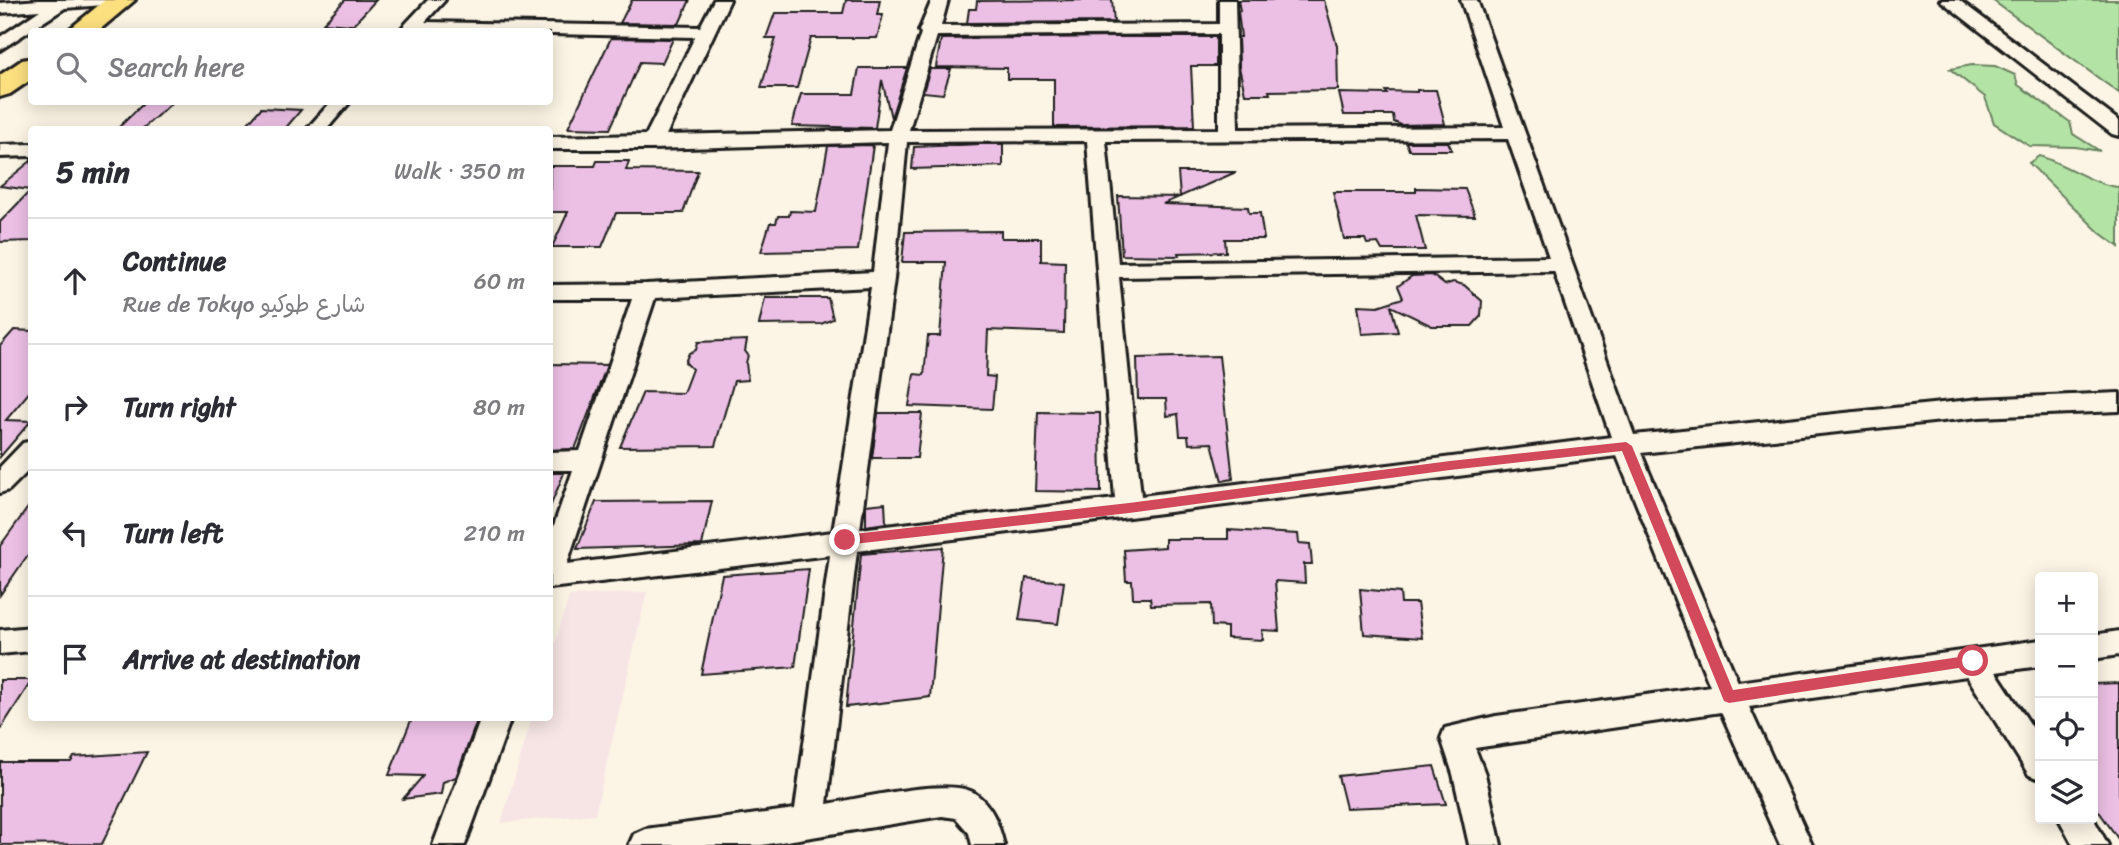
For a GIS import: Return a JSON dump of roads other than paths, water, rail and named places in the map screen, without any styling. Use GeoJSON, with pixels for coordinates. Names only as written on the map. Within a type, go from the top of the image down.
{"type":"FeatureCollection","features":[{"type":"Feature","properties":{"kind":"highway"},"geometry":{"type":"LineString","coordinates":[[84,28],[122,0]]}},
{"type":"Feature","properties":{"kind":"highway"},"geometry":{"type":"LineString","coordinates":[[0,88],[28,69]]}},
{"type":"Feature","properties":{"kind":"street"},"geometry":{"type":"LineString","coordinates":[[0,8],[104,0]]}},
{"type":"Feature","properties":{"kind":"street"},"geometry":{"type":"LineString","coordinates":[[409,28],[437,0]]}},
{"type":"Feature","properties":{"kind":"street"},"geometry":{"type":"LineString","coordinates":[[652,143],[722,0]]}},
{"type":"Feature","properties":{"kind":"street"},"geometry":{"type":"LineString","coordinates":[[809,823],[845,540],[883,279],[898,136],[928,31],[940,0]]}},
{"type":"Feature","properties":{"kind":"street"},"geometry":{"type":"LineString","coordinates":[[1227,0],[1229,133]]}},
{"type":"Feature","properties":{"kind":"street"},"geometry":{"type":"LineString","coordinates":[[1469,0],[1626,446],[1729,696],[1796,845]]}},
{"type":"Feature","properties":{"kind":"street"},"geometry":{"type":"LineString","coordinates":[[1948,0],[2119,130]]}},
{"type":"Feature","properties":{"kind":"street"},"geometry":{"type":"LineString","coordinates":[[0,45],[63,2]]}},
{"type":"Feature","properties":{"kind":"street"},"geometry":{"type":"LineString","coordinates":[[928,31],[1226,29]]}},
{"type":"Feature","properties":{"kind":"street"},"geometry":{"type":"LineString","coordinates":[[553,30],[707,32]]}},
{"type":"Feature","properties":{"kind":"street"},"geometry":{"type":"LineString","coordinates":[[319,126],[338,105]]}},
{"type":"Feature","properties":{"kind":"street"},"geometry":{"type":"LineString","coordinates":[[553,143],[898,136],[1515,132]]}},
{"type":"Feature","properties":{"kind":"street"},"geometry":{"type":"LineString","coordinates":[[1096,134],[1129,508]]}},
{"type":"Feature","properties":{"kind":"street"},"geometry":{"type":"LineString","coordinates":[[0,151],[28,150]]}},
{"type":"Feature","properties":{"kind":"street"},"geometry":{"type":"LineString","coordinates":[[1108,270],[1561,264]]}},
{"type":"Feature","properties":{"kind":"street"},"geometry":{"type":"LineString","coordinates":[[553,292],[646,291],[883,279]]}},
{"type":"Feature","properties":{"kind":"street"},"geometry":{"type":"LineString","coordinates":[[553,567],[646,291]]}},
{"type":"Feature","properties":{"kind":"street"},"geometry":{"type":"LineString","coordinates":[[553,576],[1129,508],[1462,464],[1980,408],[2119,402]]}},
{"type":"Feature","properties":{"kind":"street"},"geometry":{"type":"LineString","coordinates":[[0,483],[28,454]]}},
{"type":"Feature","properties":{"kind":"street"},"geometry":{"type":"LineString","coordinates":[[553,461],[590,460]]}},
{"type":"Feature","properties":{"kind":"street"},"geometry":{"type":"LineString","coordinates":[[0,642],[28,639]]}},
{"type":"Feature","properties":{"kind":"street"},"geometry":{"type":"LineString","coordinates":[[2098,646],[2119,643]]}},
{"type":"Feature","properties":{"kind":"street"},"geometry":{"type":"LineString","coordinates":[[1485,845],[1469,774],[1456,738],[1729,696],[2035,654]]}},
{"type":"Feature","properties":{"kind":"street"},"geometry":{"type":"LineString","coordinates":[[1973,661],[2037,761]]}},
{"type":"Feature","properties":{"kind":"street"},"geometry":{"type":"LineString","coordinates":[[449,845],[495,721]]}},
{"type":"Feature","properties":{"kind":"street"},"geometry":{"type":"LineString","coordinates":[[645,845],[809,823],[942,801],[964,804],[983,825],[988,845]]}},
{"type":"Feature","properties":{"kind":"street"},"geometry":{"type":"LineString","coordinates":[[2078,824],[2092,845]]}}]}
